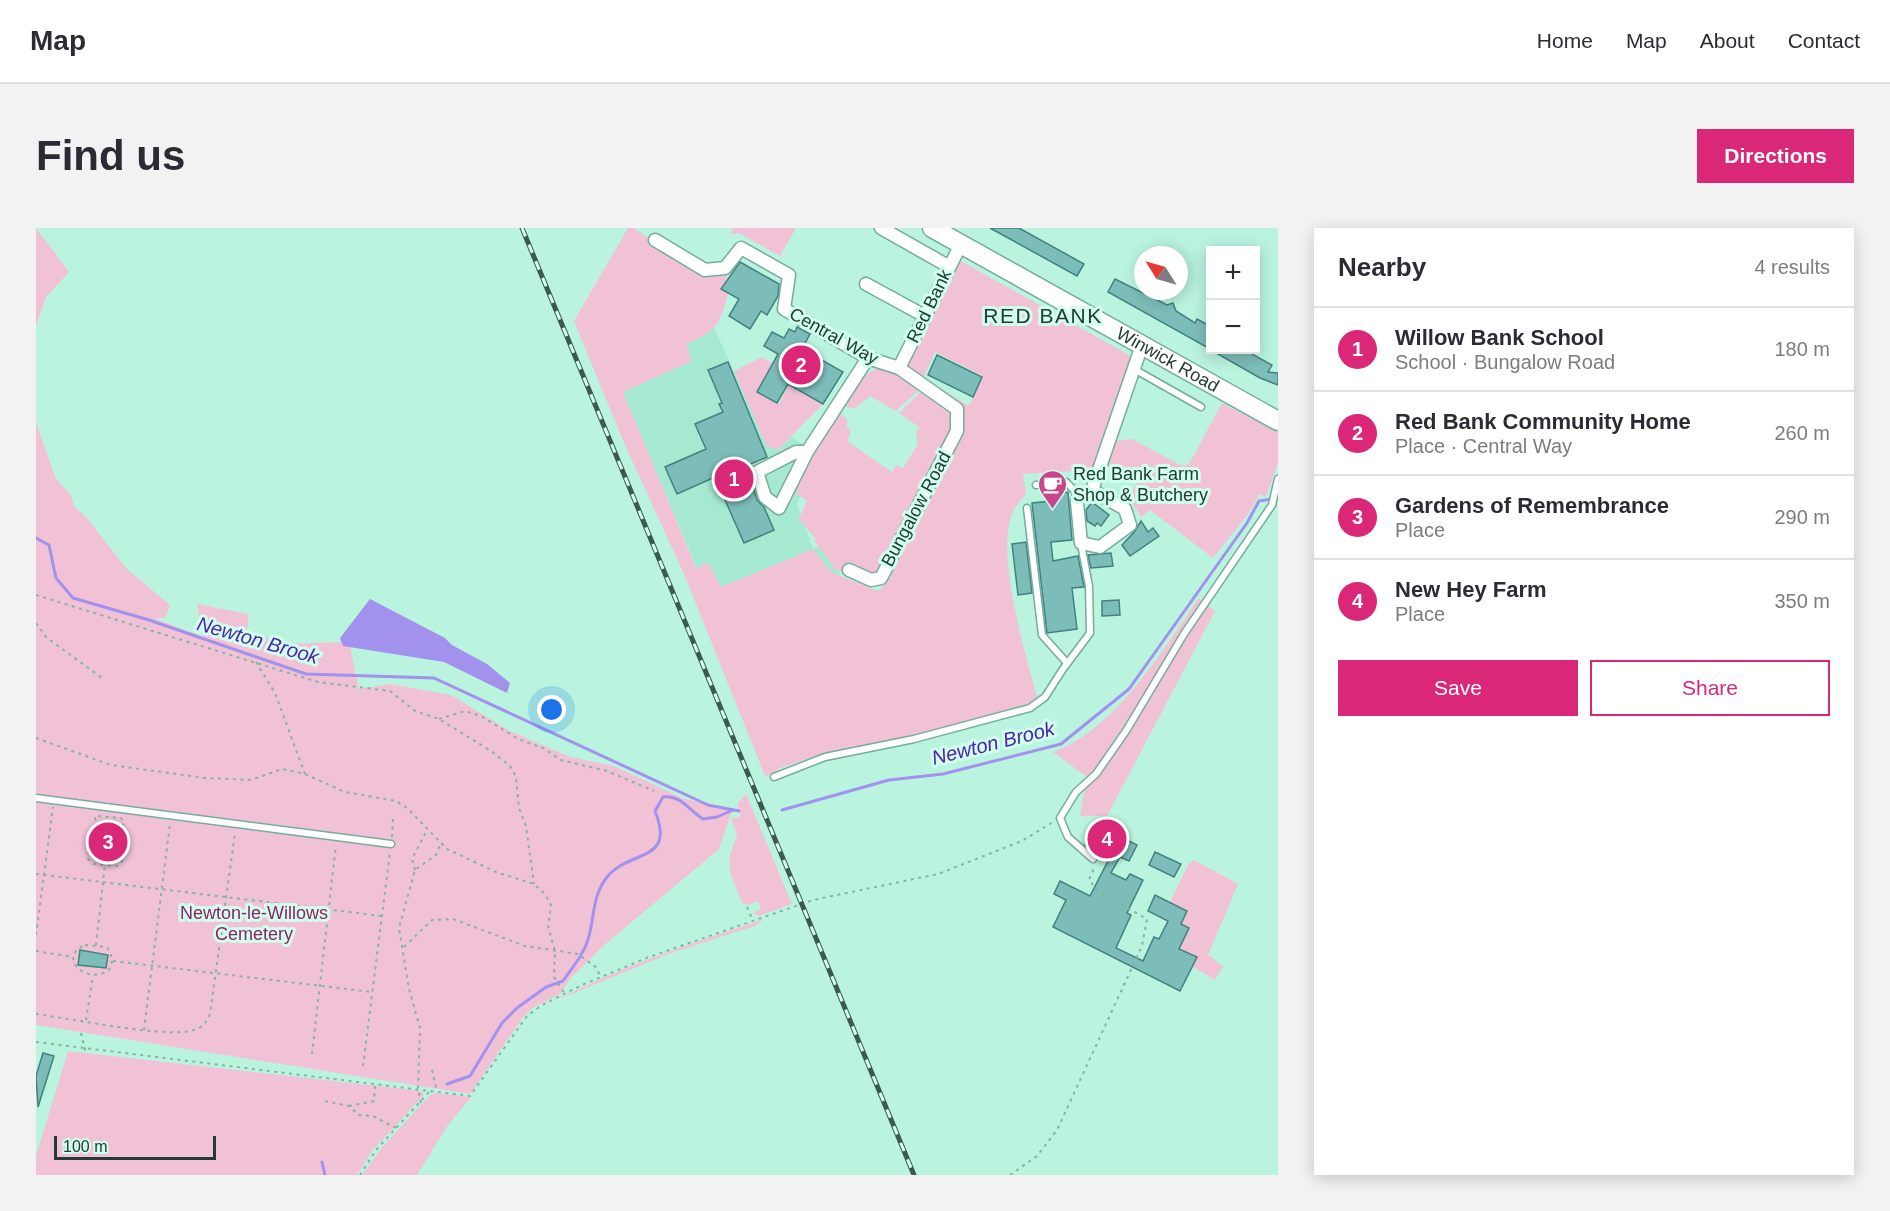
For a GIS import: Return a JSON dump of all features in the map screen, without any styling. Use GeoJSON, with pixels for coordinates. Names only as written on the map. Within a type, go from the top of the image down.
{"type":"FeatureCollection","features":[{"type":"Feature","properties":{"kind":"main road","name":"Winwick Road"},"geometry":{"type":"LineString","coordinates":[[932,228],[1142,345],[1275,415]]}},
{"type":"Feature","properties":{"kind":"street"},"geometry":{"type":"LineString","coordinates":[[881,228],[948,266]]}},
{"type":"Feature","properties":{"kind":"street","name":"Central Way"},"geometry":{"type":"LineString","coordinates":[[655,240],[705,270],[725,268],[741,248],[789,275],[784,309],[868,358],[899,368],[957,409]]}},
{"type":"Feature","properties":{"kind":"street","name":"Red Bank"},"geometry":{"type":"LineString","coordinates":[[899,368],[923,315],[961,244]]}},
{"type":"Feature","properties":{"kind":"street"},"geometry":{"type":"LineString","coordinates":[[866,284],[923,315]]}},
{"type":"Feature","properties":{"kind":"street"},"geometry":{"type":"LineString","coordinates":[[1079,495],[1077,501],[1081,543],[1100,547],[1130,525],[1125,509],[1092,490],[1142,345]]}},
{"type":"Feature","properties":{"kind":"street"},"geometry":{"type":"LineString","coordinates":[[807,452],[796,452],[757,472],[765,497],[780,508],[807,452],[868,358]]}},
{"type":"Feature","properties":{"kind":"street","name":"Bungalow Road"},"geometry":{"type":"LineString","coordinates":[[849,570],[871,580],[881,578],[957,431],[957,409]]}},
{"type":"Feature","properties":{"kind":"lane"},"geometry":{"type":"LineString","coordinates":[[1133,369],[1201,406]]}},
{"type":"Feature","properties":{"kind":"lane"},"geometry":{"type":"LineString","coordinates":[[1093,859],[1068,837],[1060,818],[1076,792],[1096,774],[1126,731],[1184,634],[1272,505],[1278,479]]}},
{"type":"Feature","properties":{"kind":"lane"},"geometry":{"type":"LineString","coordinates":[[1036,485],[1066,482],[1079,495],[1092,490]]}},
{"type":"Feature","properties":{"kind":"lane"},"geometry":{"type":"LineString","coordinates":[[1027,508],[1042,635],[1068,663]]}},
{"type":"Feature","properties":{"kind":"lane"},"geometry":{"type":"LineString","coordinates":[[774,777],[825,757],[914,739],[1030,708],[1046,697],[1090,633],[1089,586],[1081,543]]}},
{"type":"Feature","properties":{"kind":"lane"},"geometry":{"type":"LineString","coordinates":[[36,798],[391,844]]}},
{"type":"Feature","properties":{"kind":"path"},"geometry":{"type":"LineString","coordinates":[[36,595],[318,682],[390,692],[415,711],[439,719],[491,751],[510,766],[516,777],[519,808],[526,826],[534,884]]}},
{"type":"Feature","properties":{"kind":"path"},"geometry":{"type":"LineString","coordinates":[[36,623],[46,637],[102,678]]}},
{"type":"Feature","properties":{"kind":"path"},"geometry":{"type":"LineString","coordinates":[[256,662],[275,693],[305,774]]}},
{"type":"Feature","properties":{"kind":"path"},"geometry":{"type":"LineString","coordinates":[[439,719],[465,711],[482,716],[518,739],[543,748],[561,760],[607,771],[654,791]]}},
{"type":"Feature","properties":{"kind":"path"},"geometry":{"type":"LineString","coordinates":[[36,738],[111,765],[251,780],[282,769],[305,774],[345,792],[396,801],[407,808],[447,849],[496,872],[534,884],[549,899],[548,927],[555,951],[554,977],[565,994]]}},
{"type":"Feature","properties":{"kind":"path"},"geometry":{"type":"LineString","coordinates":[[36,935],[54,800]]}},
{"type":"Feature","properties":{"kind":"path"},"geometry":{"type":"LineString","coordinates":[[98,816],[121,818],[124,822],[119,843],[124,855],[123,861],[118,866],[93,864],[88,859],[90,843],[97,834],[95,818],[98,816]]}},
{"type":"Feature","properties":{"kind":"path"},"geometry":{"type":"LineString","coordinates":[[144,1030],[171,816]]}},
{"type":"Feature","properties":{"kind":"path"},"geometry":{"type":"LineString","coordinates":[[36,1042],[470,1096],[527,1016],[600,977],[753,921],[832,895],[938,874],[1022,841],[1060,818]]}},
{"type":"Feature","properties":{"kind":"path"},"geometry":{"type":"LineString","coordinates":[[363,1066],[393,819]]}},
{"type":"Feature","properties":{"kind":"path"},"geometry":{"type":"LineString","coordinates":[[36,1014],[144,1030],[187,1032],[201,1028],[210,1014],[236,824]]}},
{"type":"Feature","properties":{"kind":"path"},"geometry":{"type":"LineString","coordinates":[[421,1103],[418,1089],[420,1028],[409,988],[404,947],[399,928],[415,870],[412,859],[427,830]]}},
{"type":"Feature","properties":{"kind":"path"},"geometry":{"type":"LineString","coordinates":[[97,834],[120,836]]}},
{"type":"Feature","properties":{"kind":"path"},"geometry":{"type":"LineString","coordinates":[[97,834],[120,836]]}},
{"type":"Feature","properties":{"kind":"path"},"geometry":{"type":"LineString","coordinates":[[97,834],[119,843]]}},
{"type":"Feature","properties":{"kind":"path"},"geometry":{"type":"LineString","coordinates":[[312,1054],[330,909],[336,837]]}},
{"type":"Feature","properties":{"kind":"path"},"geometry":{"type":"LineString","coordinates":[[415,870],[436,855],[441,843]]}},
{"type":"Feature","properties":{"kind":"path"},"geometry":{"type":"LineString","coordinates":[[1010,1175],[1037,1156],[1053,1137],[1142,946],[1147,919],[1098,891],[1089,880],[1097,862],[1093,859]]}},
{"type":"Feature","properties":{"kind":"path"},"geometry":{"type":"LineString","coordinates":[[96,945],[105,865]]}},
{"type":"Feature","properties":{"kind":"path"},"geometry":{"type":"LineString","coordinates":[[36,874],[382,915]]}},
{"type":"Feature","properties":{"kind":"path"},"geometry":{"type":"LineString","coordinates":[[747,907],[753,921]]}},
{"type":"Feature","properties":{"kind":"path"},"geometry":{"type":"LineString","coordinates":[[404,947],[432,920],[453,919],[525,946],[578,954],[597,968],[600,977]]}},
{"type":"Feature","properties":{"kind":"path"},"geometry":{"type":"LineString","coordinates":[[96,945],[107,947],[113,961],[109,970],[103,974],[93,975],[78,970],[73,964],[73,957],[79,947],[96,945]]}},
{"type":"Feature","properties":{"kind":"path"},"geometry":{"type":"LineString","coordinates":[[36,951],[73,957]]}},
{"type":"Feature","properties":{"kind":"path"},"geometry":{"type":"LineString","coordinates":[[113,961],[372,992]]}},
{"type":"Feature","properties":{"kind":"path"},"geometry":{"type":"LineString","coordinates":[[86,1020],[93,975]]}},
{"type":"Feature","properties":{"kind":"path"},"geometry":{"type":"LineString","coordinates":[[81,1032],[86,1054]]}},
{"type":"Feature","properties":{"kind":"path"},"geometry":{"type":"LineString","coordinates":[[432,1070],[437,1092]]}},
{"type":"Feature","properties":{"kind":"path"},"geometry":{"type":"LineString","coordinates":[[324,1101],[349,1106],[375,1101],[375,1084]]}},
{"type":"Feature","properties":{"kind":"path"},"geometry":{"type":"LineString","coordinates":[[360,1175],[376,1150],[421,1103],[429,1091]]}},
{"type":"Feature","properties":{"kind":"path"},"geometry":{"type":"LineString","coordinates":[[349,1106],[359,1115],[373,1116],[397,1129]]}},
{"type":"Feature","properties":{"kind":"shaded area"},"geometry":{"type":"Polygon","coordinates":[[[700,296],[748,403],[772,447],[779,449],[792,437],[819,454],[797,504],[813,549],[827,542],[897,716],[705,587],[587,308],[700,296]]]}},
{"type":"Feature","properties":{"kind":"shaded area"},"geometry":{"type":"Polygon","coordinates":[[[370,599],[445,638],[452,645],[487,664],[510,683],[507,693],[444,662],[343,646],[340,638],[370,599]]]}},
{"type":"Feature","properties":{"kind":"green space"},"geometry":{"type":"Polygon","coordinates":[[[36,228],[69,272],[46,297],[36,326],[36,228]]]}},
{"type":"Feature","properties":{"kind":"green space"},"geometry":{"type":"Polygon","coordinates":[[[628,228],[633,228],[707,273],[713,265],[728,276],[721,289],[729,293],[724,309],[713,329],[686,344],[692,361],[623,392],[696,568],[708,562],[721,587],[813,549],[831,572],[878,591],[889,580],[963,428],[963,412],[927,385],[929,381],[969,406],[983,376],[935,352],[923,379],[908,368],[907,363],[959,260],[1129,355],[1130,358],[1092,470],[1023,474],[1026,493],[1014,509],[1008,530],[1007,552],[1014,605],[1038,701],[922,734],[824,753],[777,769],[777,772],[765,776],[684,574],[624,443],[574,321],[628,228]]]}},
{"type":"Feature","properties":{"kind":"green space"},"geometry":{"type":"Polygon","coordinates":[[[733,228],[796,228],[780,256],[739,233],[730,234],[733,228]]]}},
{"type":"Feature","properties":{"kind":"green space"},"geometry":{"type":"Polygon","coordinates":[[[762,357],[773,364],[758,392],[779,404],[793,377],[807,378],[800,391],[823,404],[779,449],[767,447],[734,371],[762,357]]]}},
{"type":"Feature","properties":{"kind":"green space"},"geometry":{"type":"Polygon","coordinates":[[[882,367],[892,369],[921,388],[896,411],[870,396],[855,408],[848,408],[845,404],[854,387],[870,372],[882,367]]]}},
{"type":"Feature","properties":{"kind":"green space"},"geometry":{"type":"Polygon","coordinates":[[[924,389],[948,410],[951,431],[946,452],[926,501],[879,586],[832,568],[833,565],[814,541],[816,539],[799,519],[807,500],[796,494],[799,486],[797,485],[833,413],[838,412],[847,419],[847,427],[851,432],[847,441],[892,472],[896,465],[903,468],[918,444],[916,434],[919,427],[899,413],[924,389]]]}},
{"type":"Feature","properties":{"kind":"green space"},"geometry":{"type":"Polygon","coordinates":[[[1222,403],[1278,432],[1278,463],[1266,497],[1260,494],[1248,514],[1213,558],[1150,510],[1141,517],[1130,499],[1138,479],[1103,464],[1112,441],[1132,439],[1182,466],[1189,464],[1222,403]]]}},
{"type":"Feature","properties":{"kind":"green space","name":"Newton-le-Willows Cemetery"},"geometry":{"type":"Polygon","coordinates":[[[36,423],[56,479],[71,495],[74,506],[86,517],[126,568],[170,605],[165,618],[154,618],[203,637],[197,604],[249,614],[247,631],[283,644],[349,642],[359,689],[391,684],[451,695],[510,731],[570,757],[614,766],[682,798],[732,811],[719,849],[603,946],[570,979],[560,994],[534,1007],[524,1016],[470,1094],[36,1025],[36,423]]]}},
{"type":"Feature","properties":{"kind":"green space"},"geometry":{"type":"Polygon","coordinates":[[[1199,598],[1215,611],[1107,816],[1080,816],[1087,777],[1053,752],[1076,741],[1117,707],[1153,664],[1199,598]]]}},
{"type":"Feature","properties":{"kind":"green space"},"geometry":{"type":"Polygon","coordinates":[[[746,794],[792,904],[759,916],[753,913],[761,909],[758,901],[749,905],[742,903],[730,872],[730,854],[737,834],[731,819],[741,816],[737,804],[746,794]]]}},
{"type":"Feature","properties":{"kind":"green space"},"geometry":{"type":"Polygon","coordinates":[[[1194,860],[1238,884],[1208,955],[1223,966],[1215,980],[1192,966],[1197,957],[1180,949],[1189,929],[1181,924],[1187,911],[1170,902],[1188,865],[1194,860]]]}},
{"type":"Feature","properties":{"kind":"green space"},"geometry":{"type":"Polygon","coordinates":[[[764,919],[755,926],[671,953],[557,1000],[633,965],[764,919]]]}},
{"type":"Feature","properties":{"kind":"green space"},"geometry":{"type":"Polygon","coordinates":[[[68,1051],[422,1091],[424,1095],[373,1150],[357,1175],[36,1175],[36,1156],[68,1051]]]}},
{"type":"Feature","properties":{"kind":"green space"},"geometry":{"type":"Polygon","coordinates":[[[431,1094],[471,1097],[448,1125],[417,1175],[362,1175],[383,1146],[431,1094]]]}},
{"type":"Feature","properties":{"kind":"building"},"geometry":{"type":"Polygon","coordinates":[[[990,228],[1019,228],[1084,264],[1077,276],[990,228]]]}},
{"type":"Feature","properties":{"kind":"building"},"geometry":{"type":"Polygon","coordinates":[[[740,262],[779,284],[778,296],[767,315],[761,311],[750,329],[729,316],[739,299],[721,289],[740,262]]]}},
{"type":"Feature","properties":{"kind":"building"},"geometry":{"type":"Polygon","coordinates":[[[1115,279],[1134,288],[1134,300],[1157,300],[1167,305],[1173,303],[1176,311],[1195,323],[1197,319],[1206,324],[1206,347],[1108,292],[1115,279]]]}},
{"type":"Feature","properties":{"kind":"building"},"geometry":{"type":"Polygon","coordinates":[[[797,327],[810,334],[802,349],[843,372],[823,404],[788,384],[777,403],[757,392],[778,354],[764,346],[772,332],[784,338],[789,329],[795,332],[797,327]]]}},
{"type":"Feature","properties":{"kind":"building"},"geometry":{"type":"Polygon","coordinates":[[[1218,354],[1252,354],[1272,365],[1268,372],[1278,373],[1278,385],[1260,378],[1218,354]]]}},
{"type":"Feature","properties":{"kind":"building"},"geometry":{"type":"Polygon","coordinates":[[[937,355],[982,377],[973,397],[928,375],[937,355]]]}},
{"type":"Feature","properties":{"kind":"building"},"geometry":{"type":"Polygon","coordinates":[[[728,362],[767,457],[746,466],[757,500],[764,507],[774,530],[744,543],[715,477],[677,494],[665,467],[706,449],[695,424],[723,412],[719,404],[722,403],[708,370],[728,362]]]}},
{"type":"Feature","properties":{"kind":"building"},"geometry":{"type":"Polygon","coordinates":[[[1068,492],[1072,540],[1051,542],[1053,561],[1078,556],[1084,587],[1072,588],[1077,629],[1047,633],[1032,503],[1051,501],[1050,494],[1068,492]]]}},
{"type":"Feature","properties":{"kind":"building"},"geometry":{"type":"Polygon","coordinates":[[[1092,502],[1109,515],[1101,526],[1097,523],[1095,526],[1087,521],[1086,510],[1092,502]]]}},
{"type":"Feature","properties":{"kind":"building"},"geometry":{"type":"Polygon","coordinates":[[[1141,521],[1148,532],[1153,528],[1159,536],[1130,556],[1122,545],[1141,521]]]}},
{"type":"Feature","properties":{"kind":"building"},"geometry":{"type":"Polygon","coordinates":[[[1026,542],[1032,593],[1018,595],[1012,544],[1026,542]]]}},
{"type":"Feature","properties":{"kind":"building"},"geometry":{"type":"Polygon","coordinates":[[[1111,553],[1113,566],[1091,568],[1088,555],[1111,553]]]}},
{"type":"Feature","properties":{"kind":"building"},"geometry":{"type":"Polygon","coordinates":[[[1119,600],[1120,615],[1102,616],[1102,601],[1119,600]]]}},
{"type":"Feature","properties":{"kind":"building"},"geometry":{"type":"Polygon","coordinates":[[[1101,827],[1137,845],[1129,861],[1120,857],[1111,873],[1126,880],[1130,874],[1143,880],[1127,913],[1131,915],[1116,948],[1143,961],[1154,937],[1159,939],[1168,921],[1148,911],[1155,895],[1187,911],[1181,924],[1189,928],[1179,949],[1197,957],[1180,991],[1053,927],[1066,900],[1054,894],[1060,881],[1090,896],[1110,857],[1085,845],[1092,831],[1098,834],[1101,827]]]}},
{"type":"Feature","properties":{"kind":"building"},"geometry":{"type":"Polygon","coordinates":[[[1155,852],[1181,864],[1174,877],[1149,865],[1155,852]]]}},
{"type":"Feature","properties":{"kind":"building"},"geometry":{"type":"Polygon","coordinates":[[[80,950],[108,955],[106,968],[78,965],[80,950]]]}},
{"type":"Feature","properties":{"kind":"building"},"geometry":{"type":"Polygon","coordinates":[[[43,1053],[54,1056],[38,1107],[36,1076],[43,1053]]]}},
{"type":"Feature","properties":{"kind":"waterway","name":"Newton Brook"},"geometry":{"type":"LineString","coordinates":[[782,810],[889,780],[943,774],[1061,744],[1129,689],[1247,523],[1259,501],[1278,498]]}},
{"type":"Feature","properties":{"kind":"waterway","name":"Newton Brook"},"geometry":{"type":"LineString","coordinates":[[36,538],[49,545],[56,578],[73,598],[149,620],[306,674],[434,678],[708,805],[739,811]]}},
{"type":"Feature","properties":{"kind":"waterway"},"geometry":{"type":"LineString","coordinates":[[581,955],[589,936],[597,896],[607,877],[627,862],[648,853],[660,839],[660,828],[655,811],[663,797],[675,798],[703,819],[717,817],[733,810]]}},
{"type":"Feature","properties":{"kind":"waterway"},"geometry":{"type":"LineString","coordinates":[[447,1084],[470,1076],[502,1023],[517,1008],[546,987],[563,981],[580,957]]}},
{"type":"Feature","properties":{"kind":"waterway"},"geometry":{"type":"LineString","coordinates":[[322,1162],[325,1175]]}},
{"type":"Feature","properties":{"kind":"railway"},"geometry":{"type":"LineString","coordinates":[[522,228],[914,1175]]}},
{"type":"Feature","properties":{"kind":"place","name":"Red Bank Community Home"},"geometry":{"type":"Point","coordinates":[801,365]}},
{"type":"Feature","properties":{"kind":"place","name":"Willow Bank School"},"geometry":{"type":"Point","coordinates":[734,479]}},
{"type":"Feature","properties":{"kind":"place","name":"Red Bank Farm Shop & Butchery"},"geometry":{"type":"Point","coordinates":[1052,510]}},
{"type":"Feature","properties":{"kind":"place","name":"New Hey Farm"},"geometry":{"type":"Point","coordinates":[1107,839]}},
{"type":"Feature","properties":{"kind":"place","name":"Gardens of Remembrance"},"geometry":{"type":"Point","coordinates":[108,842]}},
{"type":"Feature","properties":{"kind":"district","name":"RED BANK"},"geometry":{"type":"Point","coordinates":[1043,315]}}]}
